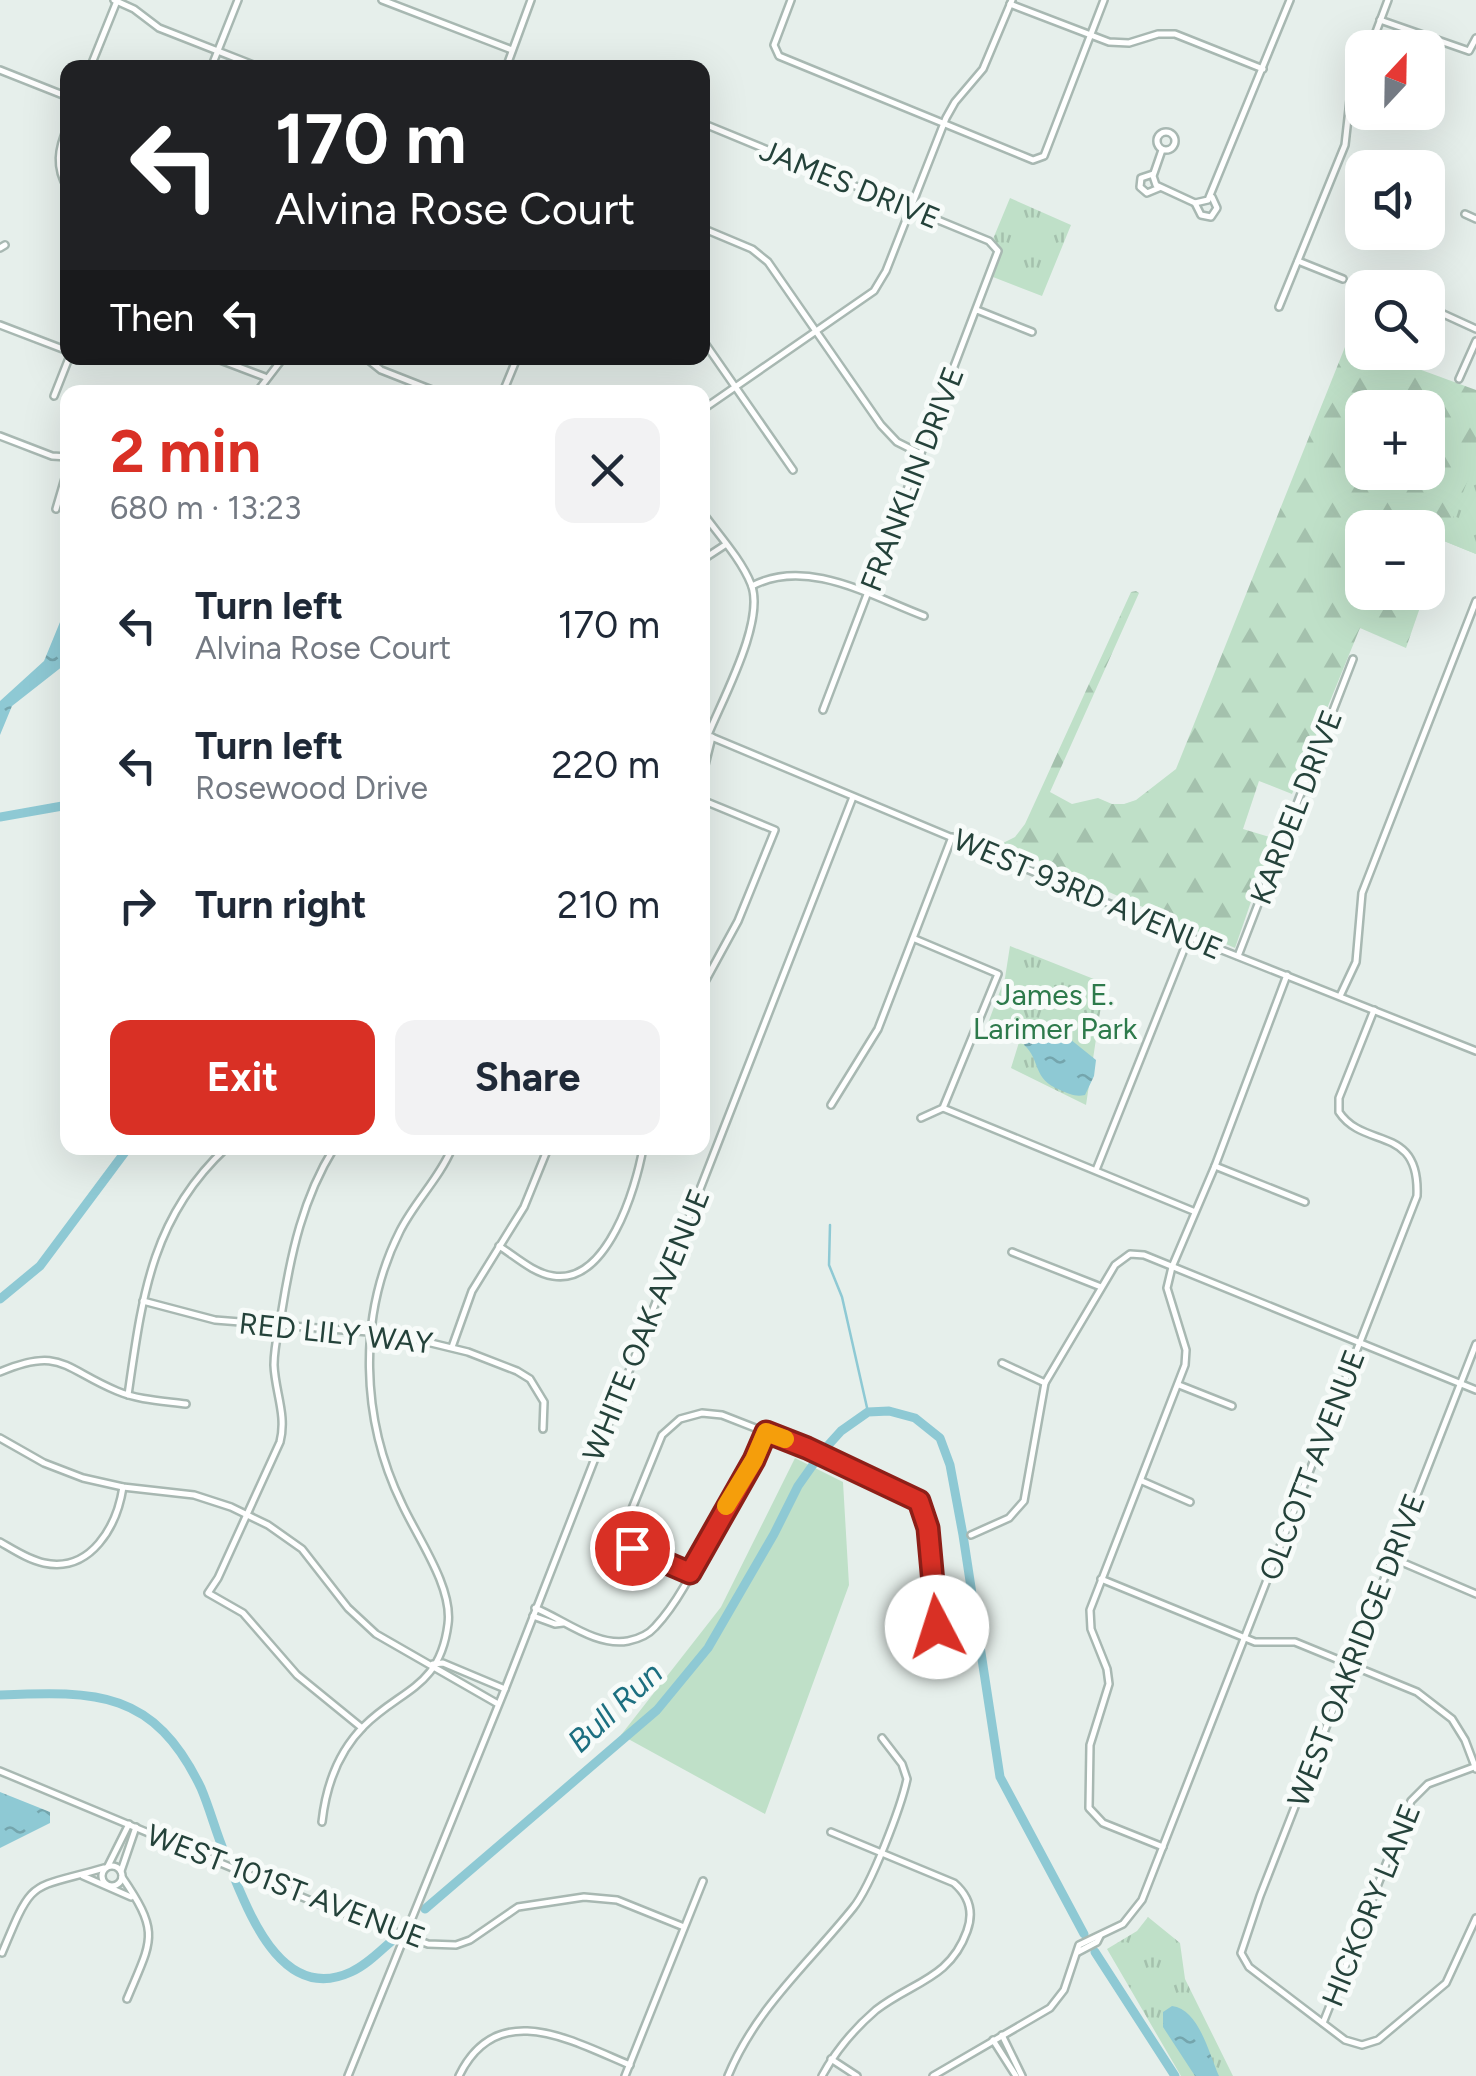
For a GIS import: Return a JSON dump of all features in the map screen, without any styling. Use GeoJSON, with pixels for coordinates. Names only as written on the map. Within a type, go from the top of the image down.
{"type":"FeatureCollection","features":[{"type":"Feature","properties":{"kind":"street"},"geometry":{"type":"LineString","coordinates":[[215,60],[238,0]]}},
{"type":"Feature","properties":{"kind":"street"},"geometry":{"type":"LineString","coordinates":[[382,0],[512,50]]}},
{"type":"Feature","properties":{"kind":"street"},"geometry":{"type":"LineString","coordinates":[[509,60],[531,0]]}},
{"type":"Feature","properties":{"kind":"street"},"geometry":{"type":"LineString","coordinates":[[791,0],[775,42],[775,51],[782,58],[1030,160],[1044,156],[1104,0]]}},
{"type":"Feature","properties":{"kind":"street"},"geometry":{"type":"LineString","coordinates":[[1162,150],[1153,174],[1159,188],[1195,204],[1212,196],[1290,0]]}},
{"type":"Feature","properties":{"kind":"street"},"geometry":{"type":"LineString","coordinates":[[1376,30],[1388,0]]}},
{"type":"Feature","properties":{"kind":"street"},"geometry":{"type":"LineString","coordinates":[[93,60],[115,1],[134,9],[159,28],[241,60]]}},
{"type":"Feature","properties":{"kind":"street"},"geometry":{"type":"LineString","coordinates":[[710,405],[866,299],[878,286],[944,124],[955,102],[984,69],[1011,2],[1121,44],[1158,34],[1175,34],[1263,69]]}},
{"type":"Feature","properties":{"kind":"street"},"geometry":{"type":"LineString","coordinates":[[1380,20],[1469,51],[1476,38]]}},
{"type":"Feature","properties":{"kind":"street"},"geometry":{"type":"LineString","coordinates":[[0,70],[60,93]]}},
{"type":"Feature","properties":{"kind":"street","name":"JAMES DRIVE"},"geometry":{"type":"LineString","coordinates":[[710,125],[997,247]]}},
{"type":"Feature","properties":{"kind":"street"},"geometry":{"type":"LineString","coordinates":[[1279,306],[1345,145],[1347,130]]}},
{"type":"Feature","properties":{"kind":"street"},"geometry":{"type":"LineString","coordinates":[[1153,174],[1141,178],[1140,187],[1147,193],[1159,188]]}},
{"type":"Feature","properties":{"kind":"street"},"geometry":{"type":"LineString","coordinates":[[1195,204],[1200,215],[1211,217],[1217,208],[1212,196]]}},
{"type":"Feature","properties":{"kind":"street"},"geometry":{"type":"LineString","coordinates":[[1465,214],[1476,218]]}},
{"type":"Feature","properties":{"kind":"street"},"geometry":{"type":"LineString","coordinates":[[710,232],[752,250],[768,262],[888,434],[921,454]]}},
{"type":"Feature","properties":{"kind":"street","name":"FRANKLIN DRIVE"},"geometry":{"type":"LineString","coordinates":[[822,710],[997,258],[997,247]]}},
{"type":"Feature","properties":{"kind":"street"},"geometry":{"type":"LineString","coordinates":[[1298,261],[1343,278]]}},
{"type":"Feature","properties":{"kind":"street"},"geometry":{"type":"LineString","coordinates":[[977,310],[1032,332]]}},
{"type":"Feature","properties":{"kind":"street"},"geometry":{"type":"LineString","coordinates":[[1445,315],[1476,329]]}},
{"type":"Feature","properties":{"kind":"street"},"geometry":{"type":"LineString","coordinates":[[0,325],[60,351]]}},
{"type":"Feature","properties":{"kind":"street"},"geometry":{"type":"LineString","coordinates":[[1459,379],[1476,341]]}},
{"type":"Feature","properties":{"kind":"street"},"geometry":{"type":"LineString","coordinates":[[710,350],[793,470]]}},
{"type":"Feature","properties":{"kind":"street"},"geometry":{"type":"LineString","coordinates":[[54,396],[64,365]]}},
{"type":"Feature","properties":{"kind":"street"},"geometry":{"type":"LineString","coordinates":[[234,365],[266,377]]}},
{"type":"Feature","properties":{"kind":"street"},"geometry":{"type":"LineString","coordinates":[[261,385],[277,365]]}},
{"type":"Feature","properties":{"kind":"street"},"geometry":{"type":"LineString","coordinates":[[375,365],[419,385]]}},
{"type":"Feature","properties":{"kind":"street"},"geometry":{"type":"LineString","coordinates":[[0,436],[60,457]]}},
{"type":"Feature","properties":{"kind":"street"},"geometry":{"type":"LineString","coordinates":[[56,509],[60,495]]}},
{"type":"Feature","properties":{"kind":"street"},"geometry":{"type":"LineString","coordinates":[[710,523],[752,586],[754,611],[748,636],[710,725]]}},
{"type":"Feature","properties":{"kind":"street"},"geometry":{"type":"LineString","coordinates":[[710,555],[725,545]]}},
{"type":"Feature","properties":{"kind":"street"},"geometry":{"type":"LineString","coordinates":[[752,586],[781,575],[812,575],[924,616]]}},
{"type":"Feature","properties":{"kind":"street"},"geometry":{"type":"LineString","coordinates":[[1340,996],[1356,962],[1362,892],[1476,601]]}},
{"type":"Feature","properties":{"kind":"street","name":"KARDEL DRIVE"},"geometry":{"type":"LineString","coordinates":[[1238,956],[1353,659]]}},
{"type":"Feature","properties":{"kind":"street","name":"WEST 93RD AVENUE"},"geometry":{"type":"LineString","coordinates":[[710,736],[1188,936],[1476,1051]]}},
{"type":"Feature","properties":{"kind":"street","name":"WHITE OAK AVENUE"},"geometry":{"type":"LineString","coordinates":[[348,2076],[505,1690],[853,797]]}},
{"type":"Feature","properties":{"kind":"street"},"geometry":{"type":"LineString","coordinates":[[710,803],[776,830],[738,920],[710,972]]}},
{"type":"Feature","properties":{"kind":"street"},"geometry":{"type":"LineString","coordinates":[[831,1105],[878,1030],[952,838]]}},
{"type":"Feature","properties":{"kind":"street"},"geometry":{"type":"LineString","coordinates":[[1096,1170],[1188,936]]}},
{"type":"Feature","properties":{"kind":"street"},"geometry":{"type":"LineString","coordinates":[[915,939],[998,974],[943,1108],[920,1118]]}},
{"type":"Feature","properties":{"kind":"street"},"geometry":{"type":"LineString","coordinates":[[1162,1847],[1099,1821],[1087,1804],[1090,1750],[1109,1690],[1107,1668],[1090,1620],[1091,1606],[1179,1386],[1186,1350],[1167,1288],[1172,1267],[1287,975]]}},
{"type":"Feature","properties":{"kind":"street","name":"OLCOTT AVENUE"},"geometry":{"type":"LineString","coordinates":[[933,2076],[1054,2004],[1064,1990],[1079,1945],[1121,1926],[1136,1911],[1413,1209],[1418,1184],[1405,1152],[1351,1124],[1338,1112],[1339,1098],[1374,1010]]}},
{"type":"Feature","properties":{"kind":"street"},"geometry":{"type":"LineString","coordinates":[[943,1108],[1194,1211]]}},
{"type":"Feature","properties":{"kind":"street"},"geometry":{"type":"LineString","coordinates":[[128,1395],[143,1301],[158,1246],[173,1211],[200,1173],[219,1155]]}},
{"type":"Feature","properties":{"kind":"street"},"geometry":{"type":"LineString","coordinates":[[330,1155],[296,1234],[280,1324],[274,1364],[283,1432],[277,1452],[208,1593],[248,1618],[297,1676],[362,1728]]}},
{"type":"Feature","properties":{"kind":"street"},"geometry":{"type":"LineString","coordinates":[[322,1822],[333,1774],[346,1747],[383,1710],[415,1690],[434,1664],[446,1632],[448,1606],[442,1586],[382,1454],[370,1380],[372,1332],[384,1270],[398,1234],[448,1155]]}},
{"type":"Feature","properties":{"kind":"street"},"geometry":{"type":"LineString","coordinates":[[452,1347],[472,1290],[524,1207],[545,1155]]}},
{"type":"Feature","properties":{"kind":"street"},"geometry":{"type":"LineString","coordinates":[[499,1246],[544,1274],[565,1276],[584,1269],[607,1244],[624,1211],[641,1155]]}},
{"type":"Feature","properties":{"kind":"street"},"geometry":{"type":"LineString","coordinates":[[1214,1166],[1305,1202]]}},
{"type":"Feature","properties":{"kind":"street"},"geometry":{"type":"LineString","coordinates":[[1012,1252],[1101,1288]]}},
{"type":"Feature","properties":{"kind":"street"},"geometry":{"type":"LineString","coordinates":[[971,1535],[1008,1518],[1024,1500],[1045,1383],[1117,1261],[1127,1255],[1139,1254],[1476,1390]]}},
{"type":"Feature","properties":{"kind":"street","name":"RED LILY WAY"},"geometry":{"type":"LineString","coordinates":[[143,1301],[216,1320],[372,1332],[452,1347],[527,1376],[544,1402],[544,1429]]}},
{"type":"Feature","properties":{"kind":"street","name":"WEST OAKRIDGE DRIVE"},"geometry":{"type":"LineString","coordinates":[[1323,2023],[1242,1957],[1242,1941],[1476,1344]]}},
{"type":"Feature","properties":{"kind":"street"},"geometry":{"type":"LineString","coordinates":[[0,1372],[31,1360],[57,1361],[128,1395],[186,1404]]}},
{"type":"Feature","properties":{"kind":"street"},"geometry":{"type":"LineString","coordinates":[[1002,1363],[1045,1383]]}},
{"type":"Feature","properties":{"kind":"street"},"geometry":{"type":"LineString","coordinates":[[1179,1386],[1232,1406]]}},
{"type":"Feature","properties":{"kind":"street"},"geometry":{"type":"LineString","coordinates":[[690,1573],[635,1551],[624,1534],[660,1439],[680,1420],[702,1413],[722,1414],[919,1501],[928,1528],[937,1627]]}},
{"type":"Feature","properties":{"kind":"street"},"geometry":{"type":"LineString","coordinates":[[534,1612],[555,1624],[563,1623],[616,1642],[639,1638],[656,1626],[690,1573],[766,1432]]}},
{"type":"Feature","properties":{"kind":"street"},"geometry":{"type":"LineString","coordinates":[[0,1438],[70,1474],[123,1487],[194,1495],[278,1530],[302,1549],[370,1629],[397,1648],[434,1664],[479,1696],[499,1704]]}},
{"type":"Feature","properties":{"kind":"street"},"geometry":{"type":"LineString","coordinates":[[1142,1481],[1190,1502]]}},
{"type":"Feature","properties":{"kind":"street"},"geometry":{"type":"LineString","coordinates":[[0,1542],[41,1562],[57,1564],[78,1559],[105,1536],[118,1510],[123,1487]]}},
{"type":"Feature","properties":{"kind":"street"},"geometry":{"type":"LineString","coordinates":[[1392,1558],[1476,1594]]}},
{"type":"Feature","properties":{"kind":"street"},"geometry":{"type":"LineString","coordinates":[[1101,1579],[1245,1638],[1264,1644],[1295,1642],[1417,1692],[1436,1703],[1462,1733],[1476,1768]]}},
{"type":"Feature","properties":{"kind":"street"},"geometry":{"type":"LineString","coordinates":[[434,1664],[443,1663],[505,1690]]}},
{"type":"Feature","properties":{"kind":"street"},"geometry":{"type":"LineString","coordinates":[[728,2076],[756,2021],[854,1906],[880,1852],[907,1779],[902,1764],[882,1738]]}},
{"type":"Feature","properties":{"kind":"street","name":"HICKORY LANE"},"geometry":{"type":"LineString","coordinates":[[1323,2023],[1410,1800],[1428,1784],[1476,1768]]}},
{"type":"Feature","properties":{"kind":"street","name":"WEST 101ST AVENUE"},"geometry":{"type":"LineString","coordinates":[[0,1771],[249,1875],[428,1944],[456,1944],[481,1934],[503,1914],[518,1907],[594,1896],[621,1901],[684,1927]]}},
{"type":"Feature","properties":{"kind":"street"},"geometry":{"type":"LineString","coordinates":[[108,1886],[102,1879],[106,1867],[132,1826]]}},
{"type":"Feature","properties":{"kind":"street"},"geometry":{"type":"LineString","coordinates":[[108,1886],[116,1884],[121,1874],[132,1826]]}},
{"type":"Feature","properties":{"kind":"street"},"geometry":{"type":"LineString","coordinates":[[822,2076],[851,2034],[876,2011],[952,1962],[970,1924],[969,1904],[954,1882],[831,1832]]}},
{"type":"Feature","properties":{"kind":"street"},"geometry":{"type":"LineString","coordinates":[[2,1953],[33,1891],[51,1880],[84,1876],[116,1866],[132,1897],[144,1909],[150,1934],[148,1950],[127,2000]]}},
{"type":"Feature","properties":{"kind":"street"},"geometry":{"type":"LineString","coordinates":[[84,1876],[132,1897]]}},
{"type":"Feature","properties":{"kind":"street"},"geometry":{"type":"LineString","coordinates":[[625,2076],[704,1881]]}},
{"type":"Feature","properties":{"kind":"street"},"geometry":{"type":"LineString","coordinates":[[1323,2023],[1345,2040],[1362,2045],[1378,2040],[1443,1987],[1455,1969],[1476,1918]]}},
{"type":"Feature","properties":{"kind":"street"},"geometry":{"type":"LineString","coordinates":[[459,2076],[483,2046],[509,2032],[527,2030],[551,2033],[630,2065]]}},
{"type":"Feature","properties":{"kind":"street"},"geometry":{"type":"LineString","coordinates":[[1002,2035],[1019,2076]]}},
{"type":"Feature","properties":{"kind":"street"},"geometry":{"type":"LineString","coordinates":[[994,2040],[1019,2076]]}},
{"type":"Feature","properties":{"kind":"street"},"geometry":{"type":"LineString","coordinates":[[832,2059],[857,2076]]}},
{"type":"Feature","properties":{"kind":"green space"},"geometry":{"type":"Polygon","coordinates":[[[1010,198],[1071,225],[1042,296],[993,277],[1002,251],[993,239],[1010,198]]]}},
{"type":"Feature","properties":{"kind":"green space"},"geometry":{"type":"Polygon","coordinates":[[[1345,347],[1345,370],[1421,370],[1476,390],[1476,554],[1445,541],[1445,510],[1345,510],[1345,610],[1419,610],[1406,648],[1360,628],[1292,794],[1259,781],[1243,829],[1273,838],[1235,948],[1001,844],[1015,837],[1025,824],[1131,592],[1136,591],[1139,593],[1050,792],[1072,804],[1098,798],[1112,804],[1136,800],[1176,769],[1345,347]]]}},
{"type":"Feature","properties":{"kind":"green space"},"geometry":{"type":"Polygon","coordinates":[[[1476,459],[1476,554],[1445,538],[1476,459]]]}},
{"type":"Feature","properties":{"kind":"green space","name":"James E. Larimer Park"},"geometry":{"type":"Polygon","coordinates":[[[1010,946],[1109,985],[1101,1006],[1086,1105],[1011,1068],[1020,1039],[988,1023],[1005,978],[1010,946]]]}},
{"type":"Feature","properties":{"kind":"green space"},"geometry":{"type":"Polygon","coordinates":[[[795,1458],[843,1482],[849,1585],[765,1814],[621,1735],[721,1607],[795,1458]]]}},
{"type":"Feature","properties":{"kind":"green space"},"geometry":{"type":"Polygon","coordinates":[[[1148,1917],[1180,1943],[1185,1979],[1233,2076],[1181,2076],[1107,1949],[1137,1931],[1148,1917]]]}},
{"type":"Feature","properties":{"kind":"water"},"geometry":{"type":"Polygon","coordinates":[[[60,622],[60,668],[12,706],[0,735],[0,701],[44,661],[60,622]]]}},
{"type":"Feature","properties":{"kind":"water"},"geometry":{"type":"Polygon","coordinates":[[[1057,1032],[1096,1060],[1085,1095],[1072,1095],[1051,1086],[1024,1045],[1027,1040],[1057,1032]]]}},
{"type":"Feature","properties":{"kind":"water"},"geometry":{"type":"Polygon","coordinates":[[[0,1792],[50,1812],[50,1823],[0,1848],[0,1792]]]}},
{"type":"Feature","properties":{"kind":"water"},"geometry":{"type":"Polygon","coordinates":[[[1172,2006],[1196,2024],[1219,2076],[1195,2076],[1163,2027],[1163,2012],[1172,2006]]]}},
{"type":"Feature","properties":{"kind":"waterway","name":"Bull Run"},"geometry":{"type":"LineString","coordinates":[[0,817],[60,806]]}},
{"type":"Feature","properties":{"kind":"waterway","name":"Bull Run"},"geometry":{"type":"LineString","coordinates":[[0,1299],[40,1266],[123,1155]]}},
{"type":"Feature","properties":{"kind":"waterway","name":"Bull Run"},"geometry":{"type":"LineString","coordinates":[[830,1225],[829,1265],[842,1297],[868,1412]]}},
{"type":"Feature","properties":{"kind":"waterway","name":"Bull Run"},"geometry":{"type":"LineString","coordinates":[[425,1909],[657,1710],[708,1648],[798,1486],[822,1452],[841,1431],[868,1412],[889,1411],[915,1418],[940,1438],[950,1465],[963,1535],[1000,1777],[1084,1934]]}},
{"type":"Feature","properties":{"kind":"waterway","name":"Bull Run"},"geometry":{"type":"LineString","coordinates":[[0,1695],[94,1697],[142,1714],[183,1756],[201,1788],[225,1854]]}},
{"type":"Feature","properties":{"kind":"waterway","name":"Bull Run"},"geometry":{"type":"LineString","coordinates":[[234,1877],[251,1915],[275,1953],[308,1976],[328,1978],[351,1972],[394,1939]]}},
{"type":"Feature","properties":{"kind":"waterway","name":"Bull Run"},"geometry":{"type":"LineString","coordinates":[[1095,1952],[1175,2076]]}},
{"type":"Feature","properties":{"kind":"slow traffic"},"geometry":{"type":"LineString","coordinates":[[726,1506],[766,1432],[785,1439]]}},
{"type":"Feature","properties":{"kind":"route"},"geometry":{"type":"LineString","coordinates":[[632,1548],[690,1573],[766,1432],[919,1501],[928,1528],[937,1627]]}}]}
